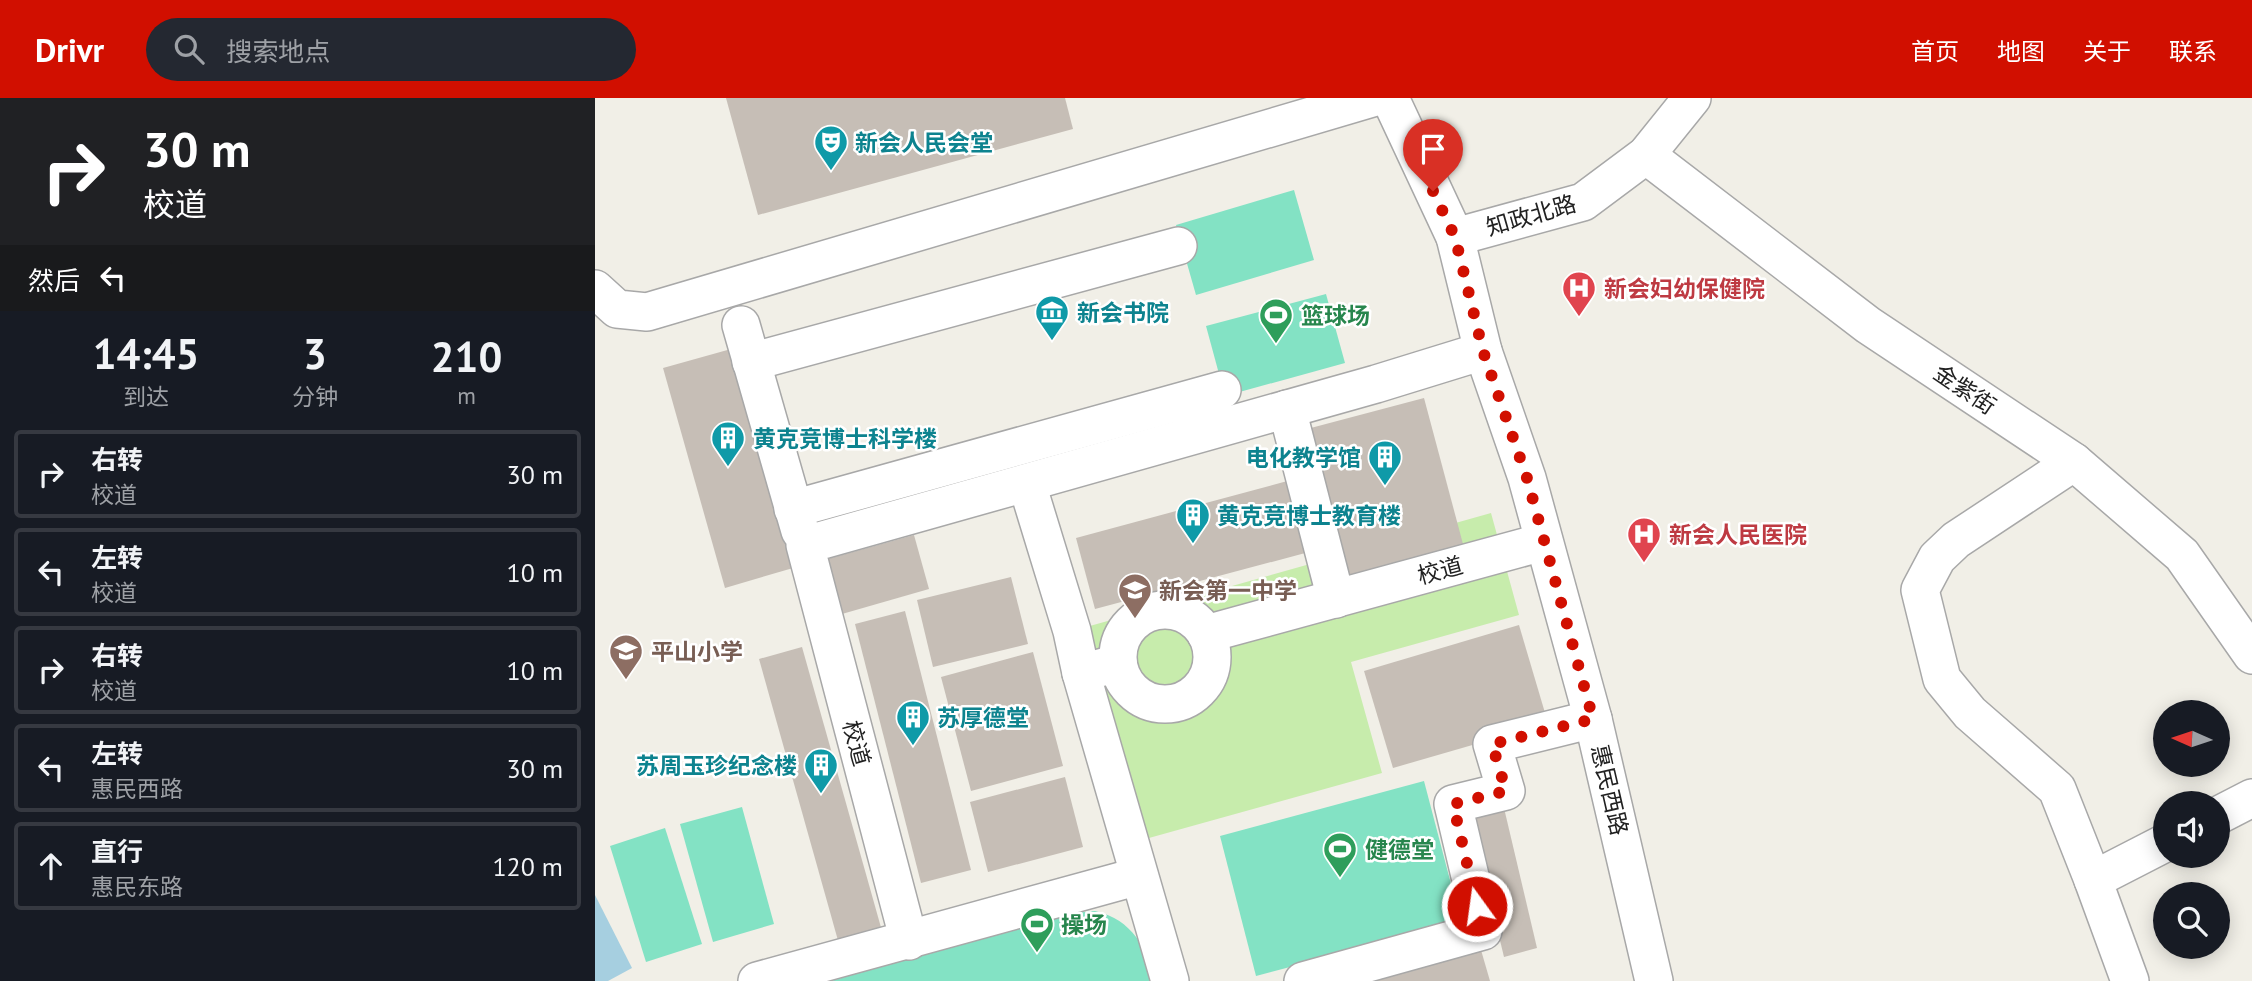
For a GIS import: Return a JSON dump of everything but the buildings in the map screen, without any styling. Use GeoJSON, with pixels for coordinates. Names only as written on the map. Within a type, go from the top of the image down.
{"type":"FeatureCollection","features":[{"type":"Feature","properties":{"kind":"street"},"geometry":{"type":"LineString","coordinates":[[595,289],[617,309],[647,312],[1372,98]]}},
{"type":"Feature","properties":{"kind":"street","name":"惠民西路"},"geometry":{"type":"LineString","coordinates":[[1390,98],[1455,237],[1467,356],[1527,478],[1593,719],[1654,981]]}},
{"type":"Feature","properties":{"kind":"street","name":"知政北路"},"geometry":{"type":"LineString","coordinates":[[1455,237],[1583,202],[1646,155],[1692,98]]}},
{"type":"Feature","properties":{"kind":"street","name":"金紫街"},"geometry":{"type":"LineString","coordinates":[[1646,155],[1868,325],[2074,462],[2182,555],[2252,655]]}},
{"type":"Feature","properties":{"kind":"street"},"geometry":{"type":"LineString","coordinates":[[751,362],[1178,246]]}},
{"type":"Feature","properties":{"kind":"street","name":"校道"},"geometry":{"type":"LineString","coordinates":[[741,326],[805,545],[909,941]]}},
{"type":"Feature","properties":{"kind":"street"},"geometry":{"type":"LineString","coordinates":[[805,545],[1027,484],[1467,356]]}},
{"type":"Feature","properties":{"kind":"street"},"geometry":{"type":"LineString","coordinates":[[793,509],[1221,390]]}},
{"type":"Feature","properties":{"kind":"street"},"geometry":{"type":"LineString","coordinates":[[1287,409],[1336,598]]}},
{"type":"Feature","properties":{"kind":"street"},"geometry":{"type":"LineString","coordinates":[[2074,462],[1957,540],[1937,558],[1920,590],[1942,679],[1970,713],[2057,789],[2130,981]]}},
{"type":"Feature","properties":{"kind":"street"},"geometry":{"type":"LineString","coordinates":[[1027,484],[1072,631],[1081,673],[1170,981]]}},
{"type":"Feature","properties":{"kind":"street","name":"校道"},"geometry":{"type":"LineString","coordinates":[[1206,634],[1543,542]]}},
{"type":"Feature","properties":{"kind":"street"},"geometry":{"type":"LineString","coordinates":[[1166,609],[1182,613],[1196,621],[1206,634],[1211,648],[1207,677],[1199,689],[1174,703],[1152,702],[1133,691],[1123,678],[1118,663],[1118,646],[1125,631],[1136,619],[1150,611],[1166,609]]}},
{"type":"Feature","properties":{"kind":"street"},"geometry":{"type":"LineString","coordinates":[[1081,673],[1118,663]]}},
{"type":"Feature","properties":{"kind":"street"},"geometry":{"type":"LineString","coordinates":[[1303,981],[1483,931],[1453,804],[1506,791],[1492,744],[1593,719]]}},
{"type":"Feature","properties":{"kind":"street"},"geometry":{"type":"LineString","coordinates":[[2230,809],[2252,798]]}},
{"type":"Feature","properties":{"kind":"street"},"geometry":{"type":"LineString","coordinates":[[2093,880],[2153,849]]}},
{"type":"Feature","properties":{"kind":"street"},"geometry":{"type":"LineString","coordinates":[[757,981],[1139,876]]}},
{"type":"Feature","properties":{"kind":"green space","name":"篮球场"},"geometry":{"type":"Polygon","coordinates":[[[1294,190],[1314,260],[1196,295],[1176,225],[1294,190]]]}},
{"type":"Feature","properties":{"kind":"green space","name":"篮球场"},"geometry":{"type":"Polygon","coordinates":[[[1326,294],[1345,363],[1225,396],[1206,326],[1326,294]]]}},
{"type":"Feature","properties":{"kind":"green space"},"geometry":{"type":"Polygon","coordinates":[[[1491,513],[1519,615],[1351,662],[1382,773],[1131,843],[1072,631],[1491,513]]]}},
{"type":"Feature","properties":{"kind":"green space","name":"健德堂"},"geometry":{"type":"Polygon","coordinates":[[[1424,781],[1461,922],[1256,976],[1220,836],[1424,781]]]}},
{"type":"Feature","properties":{"kind":"green space"},"geometry":{"type":"Polygon","coordinates":[[[742,807],[774,924],[713,942],[680,824],[742,807]]]}},
{"type":"Feature","properties":{"kind":"green space"},"geometry":{"type":"Polygon","coordinates":[[[665,828],[702,944],[646,962],[610,846],[665,828]]]}},
{"type":"Feature","properties":{"kind":"green space","name":"操场"},"geometry":{"type":"Polygon","coordinates":[[[1095,911],[1108,915],[1128,928],[1143,947],[1160,981],[831,981],[1063,914],[1095,911]]]}},
{"type":"Feature","properties":{"kind":"water"},"geometry":{"type":"Polygon","coordinates":[[[595,895],[632,968],[608,981],[595,981],[595,895]]]}},
{"type":"Feature","properties":{"kind":"place","name":"新会人民会堂"},"geometry":{"type":"Point","coordinates":[831,172]}},
{"type":"Feature","properties":{"kind":"place","name":"新会妇幼保健院"},"geometry":{"type":"Point","coordinates":[1579,318]}},
{"type":"Feature","properties":{"kind":"place","name":"新会书院"},"geometry":{"type":"Point","coordinates":[1052,342]}},
{"type":"Feature","properties":{"kind":"place","name":"篮球场"},"geometry":{"type":"Point","coordinates":[1276,345]}},
{"type":"Feature","properties":{"kind":"place","name":"黄克竞博士科学楼"},"geometry":{"type":"Point","coordinates":[728,468]}},
{"type":"Feature","properties":{"kind":"place","name":"电化教学馆"},"geometry":{"type":"Point","coordinates":[1385,487]}},
{"type":"Feature","properties":{"kind":"place","name":"黄克竞博士教育楼"},"geometry":{"type":"Point","coordinates":[1193,545]}},
{"type":"Feature","properties":{"kind":"place","name":"新会人民医院"},"geometry":{"type":"Point","coordinates":[1644,564]}},
{"type":"Feature","properties":{"kind":"place","name":"新会第一中学"},"geometry":{"type":"Point","coordinates":[1135,620]}},
{"type":"Feature","properties":{"kind":"place","name":"平山小学"},"geometry":{"type":"Point","coordinates":[626,681]}},
{"type":"Feature","properties":{"kind":"place","name":"苏厚德堂"},"geometry":{"type":"Point","coordinates":[913,747]}},
{"type":"Feature","properties":{"kind":"place","name":"苏周玉珍纪念楼"},"geometry":{"type":"Point","coordinates":[821,795]}},
{"type":"Feature","properties":{"kind":"place","name":"健德堂"},"geometry":{"type":"Point","coordinates":[1340,879]}},
{"type":"Feature","properties":{"kind":"place","name":"操场"},"geometry":{"type":"Point","coordinates":[1037,954]}},
{"type":"Feature","properties":{"kind":"route"},"geometry":{"type":"LineString","coordinates":[[1433,191],[1455,237],[1483,351],[1527,478],[1593,719],[1492,744],[1506,791],[1453,804],[1477,906]]}}]}
